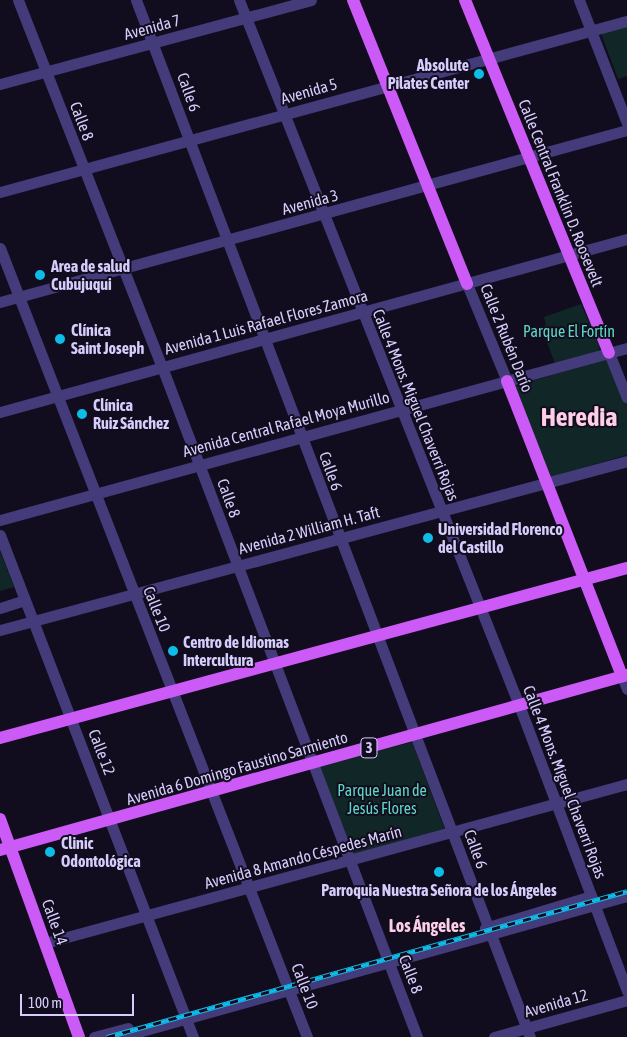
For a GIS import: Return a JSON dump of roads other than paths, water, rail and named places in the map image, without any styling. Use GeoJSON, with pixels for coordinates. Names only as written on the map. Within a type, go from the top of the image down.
{"type":"FeatureCollection","features":[{"type":"Feature","properties":{"kind":"main road","name":"Calle 2 Rubén Darío"},"geometry":{"type":"LineString","coordinates":[[353,0],[467,284]]}},
{"type":"Feature","properties":{"kind":"main road","name":"Calle Central Franklin D. Roosevelt"},"geometry":{"type":"LineString","coordinates":[[465,0],[608,353]]}},
{"type":"Feature","properties":{"kind":"main road","name":"Calle 2 Rubén Darío"},"geometry":{"type":"LineString","coordinates":[[507,381],[584,580],[624,676]]}},
{"type":"Feature","properties":{"kind":"main road"},"geometry":{"type":"LineString","coordinates":[[0,738],[73,720],[627,568]]}},
{"type":"Feature","properties":{"kind":"main road","name":"Avenida 6 Domingo Faustino Sarmiento"},"geometry":{"type":"LineString","coordinates":[[5,849],[624,676]]}},
{"type":"Feature","properties":{"kind":"main road","name":"Calle 14"},"geometry":{"type":"LineString","coordinates":[[0,819],[5,849],[45,943],[79,1037]]}},
{"type":"Feature","properties":{"kind":"street","name":"Calle 8"},"geometry":{"type":"LineString","coordinates":[[18,0],[200,465],[417,1037]]}},
{"type":"Feature","properties":{"kind":"street","name":"Calle 6"},"geometry":{"type":"LineString","coordinates":[[136,0],[225,241],[416,734],[488,931],[528,1032]]}},
{"type":"Feature","properties":{"kind":"street","name":"Calle 4 Mons. Miguel Chaverri Rojas"},"geometry":{"type":"LineString","coordinates":[[239,0],[519,706],[627,991]]}},
{"type":"Feature","properties":{"kind":"street","name":"Avenida 7"},"geometry":{"type":"LineString","coordinates":[[0,84],[312,0]]}},
{"type":"Feature","properties":{"kind":"street"},"geometry":{"type":"LineString","coordinates":[[578,0],[627,124]]}},
{"type":"Feature","properties":{"kind":"street","name":"Avenida 5"},"geometry":{"type":"LineString","coordinates":[[0,192],[489,57],[591,32],[627,20]]}},
{"type":"Feature","properties":{"kind":"street","name":"Avenida 3"},"geometry":{"type":"LineString","coordinates":[[0,302],[324,215],[627,130]]}},
{"type":"Feature","properties":{"kind":"street","name":"Avenida 1 Luis Rafael Flores Zamora"},"geometry":{"type":"LineString","coordinates":[[0,412],[627,240]]}},
{"type":"Feature","properties":{"kind":"street","name":"Calle 10"},"geometry":{"type":"LineString","coordinates":[[0,248],[94,494],[307,1037]]}},
{"type":"Feature","properties":{"kind":"street","name":"Calle 2 Rubén Darío"},"geometry":{"type":"LineString","coordinates":[[467,284],[507,381]]}},
{"type":"Feature","properties":{"kind":"street","name":"Avenida Central Rafael Moya Murillo"},"geometry":{"type":"LineString","coordinates":[[0,520],[627,348]]}},
{"type":"Feature","properties":{"kind":"street","name":"Calle Central Franklin D. Roosevelt"},"geometry":{"type":"LineString","coordinates":[[608,353],[627,398]]}},
{"type":"Feature","properties":{"kind":"street","name":"Avenida 2 William H. Taft"},"geometry":{"type":"LineString","coordinates":[[0,630],[627,461]]}},
{"type":"Feature","properties":{"kind":"street","name":"Calle 12"},"geometry":{"type":"LineString","coordinates":[[0,535],[73,720],[193,1037]]}},
{"type":"Feature","properties":{"kind":"street"},"geometry":{"type":"LineString","coordinates":[[0,608],[25,600]]}},
{"type":"Feature","properties":{"kind":"street","name":"Calle 2 Rubén Darío"},"geometry":{"type":"LineString","coordinates":[[624,676],[627,689]]}},
{"type":"Feature","properties":{"kind":"street","name":"Avenida 8 Amando Céspedes Marín"},"geometry":{"type":"LineString","coordinates":[[45,943],[250,889],[627,784]]}},
{"type":"Feature","properties":{"kind":"street"},"geometry":{"type":"LineString","coordinates":[[94,1037],[288,987],[593,901],[627,896]]}},
{"type":"Feature","properties":{"kind":"street","name":"Avenida 12"},"geometry":{"type":"LineString","coordinates":[[494,1037],[528,1032],[627,1000]]}},
{"type":"Feature","properties":{"kind":"street"},"geometry":{"type":"LineString","coordinates":[[120,1037],[184,1015]]}},
{"type":"Feature","properties":{"kind":"railway"},"geometry":{"type":"LineString","coordinates":[[107,1037],[627,891]]}},
{"type":"Feature","properties":{"kind":"place","name":"Absolute Pilates Center"},"geometry":{"type":"Point","coordinates":[479,74]}},
{"type":"Feature","properties":{"kind":"place","name":"Area de salud Cubujuqui"},"geometry":{"type":"Point","coordinates":[40,275]}},
{"type":"Feature","properties":{"kind":"place","name":"Clínica Saint Joseph"},"geometry":{"type":"Point","coordinates":[60,339]}},
{"type":"Feature","properties":{"kind":"place","name":"Clínica Ruiz Sánchez"},"geometry":{"type":"Point","coordinates":[82,414]}},
{"type":"Feature","properties":{"kind":"place","name":"Universidad Florenco del Castillo"},"geometry":{"type":"Point","coordinates":[428,538]}},
{"type":"Feature","properties":{"kind":"place","name":"Centro de Idiomas Intercultura"},"geometry":{"type":"Point","coordinates":[173,651]}},
{"type":"Feature","properties":{"kind":"place","name":"Clinic Odontológica"},"geometry":{"type":"Point","coordinates":[50,852]}},
{"type":"Feature","properties":{"kind":"place","name":"Parroquia Nuestra Señora de los Ángeles"},"geometry":{"type":"Point","coordinates":[439,872]}},
{"type":"Feature","properties":{"kind":"district","name":"Heredia"},"geometry":{"type":"Point","coordinates":[579,418]}},
{"type":"Feature","properties":{"kind":"district","name":"Los Ángeles"},"geometry":{"type":"Point","coordinates":[427,926]}},
{"type":"Feature","properties":{"kind":"park label","name":"Parque El Fortín"},"geometry":{"type":"Point","coordinates":[569,331]}},
{"type":"Feature","properties":{"kind":"park label","name":"Parque Juan de Jesús Flores"},"geometry":{"type":"Point","coordinates":[382,799]}}]}
